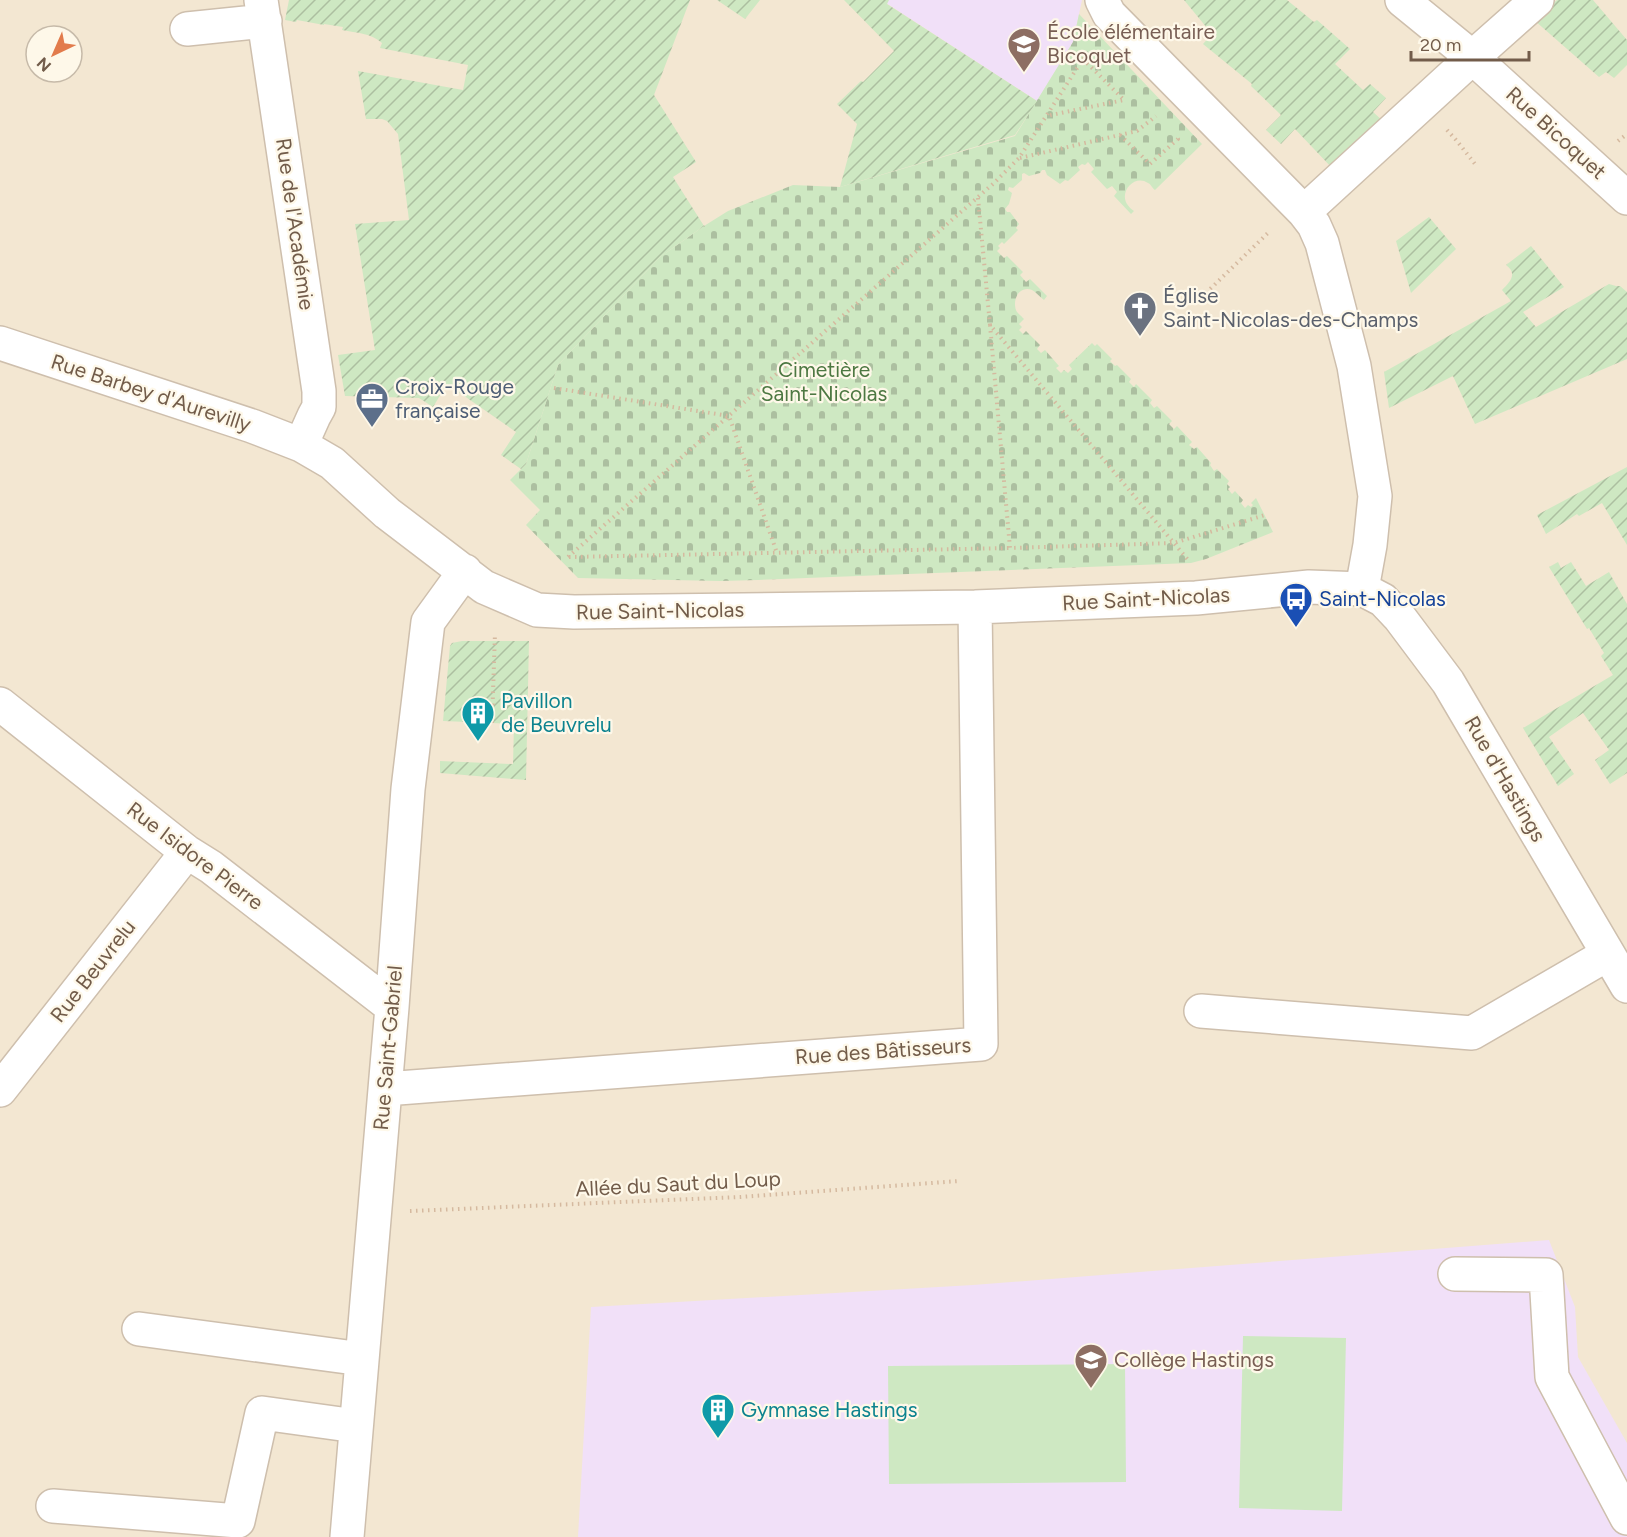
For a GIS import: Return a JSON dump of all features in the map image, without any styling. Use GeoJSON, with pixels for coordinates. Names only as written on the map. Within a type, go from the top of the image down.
{"type":"FeatureCollection","features":[{"type":"Feature","properties":{"kind":"street"},"geometry":{"type":"LineString","coordinates":[[1102,0],[1109,14],[1304,212],[1314,225],[1322,243],[1354,366],[1375,496],[1370,545],[1362,589]]}},
{"type":"Feature","properties":{"kind":"street","name":"Rue Bicoquet"},"geometry":{"type":"LineString","coordinates":[[1402,0],[1472,57],[1627,198]]}},
{"type":"Feature","properties":{"kind":"street"},"geometry":{"type":"LineString","coordinates":[[1304,212],[1537,0]]}},
{"type":"Feature","properties":{"kind":"street"},"geometry":{"type":"LineString","coordinates":[[187,29],[263,11]]}},
{"type":"Feature","properties":{"kind":"street","name":"Rue de l'Académie"},"geometry":{"type":"LineString","coordinates":[[263,11],[319,391],[319,407],[301,445]]}},
{"type":"Feature","properties":{"kind":"street","name":"Rue Barbey d'Aurevilly"},"geometry":{"type":"LineString","coordinates":[[0,343],[252,426],[301,445]]}},
{"type":"Feature","properties":{"kind":"street","name":"Rue Saint-Nicolas"},"geometry":{"type":"LineString","coordinates":[[301,445],[332,464],[387,513],[484,587],[537,610],[574,612],[975,607],[1196,598],[1309,587],[1362,589]]}},
{"type":"Feature","properties":{"kind":"street","name":"Rue Saint-Gabriel"},"geometry":{"type":"LineString","coordinates":[[347,1537],[408,789],[428,622],[465,571]]}},
{"type":"Feature","properties":{"kind":"street","name":"Rue d'Hastings"},"geometry":{"type":"LineString","coordinates":[[1362,589],[1383,600],[1400,618],[1448,682],[1627,986]]}},
{"type":"Feature","properties":{"kind":"street","name":"Rue des Bâtisseurs"},"geometry":{"type":"LineString","coordinates":[[385,1089],[981,1044],[975,607]]}},
{"type":"Feature","properties":{"kind":"street","name":"Rue Isidore Pierre"},"geometry":{"type":"LineString","coordinates":[[0,704],[187,852],[211,867],[392,1007]]}},
{"type":"Feature","properties":{"kind":"street","name":"Rue Beuvrelu"},"geometry":{"type":"LineString","coordinates":[[0,1090],[187,852]]}},
{"type":"Feature","properties":{"kind":"street"},"geometry":{"type":"LineString","coordinates":[[1201,1011],[1472,1033],[1608,954]]}},
{"type":"Feature","properties":{"kind":"street"},"geometry":{"type":"LineString","coordinates":[[1455,1274],[1546,1275],[1551,1377],[1627,1518]]}},
{"type":"Feature","properties":{"kind":"street"},"geometry":{"type":"LineString","coordinates":[[139,1329],[362,1359]]}},
{"type":"Feature","properties":{"kind":"street"},"geometry":{"type":"LineString","coordinates":[[53,1506],[238,1521],[262,1413],[356,1426]]}},
{"type":"Feature","properties":{"kind":"path"},"geometry":{"type":"LineString","coordinates":[[1046,116],[1124,99],[1083,59],[1046,116],[1019,158],[978,198],[568,557],[1174,543],[1265,515]]}},
{"type":"Feature","properties":{"kind":"path"},"geometry":{"type":"LineString","coordinates":[[1019,158],[1137,131],[1155,115],[1162,123]]}},
{"type":"Feature","properties":{"kind":"path"},"geometry":{"type":"LineString","coordinates":[[1120,135],[1150,164],[1178,139],[1170,131]]}},
{"type":"Feature","properties":{"kind":"path"},"geometry":{"type":"LineString","coordinates":[[978,198],[1010,548]]}},
{"type":"Feature","properties":{"kind":"path"},"geometry":{"type":"LineString","coordinates":[[1206,293],[1272,230]]}},
{"type":"Feature","properties":{"kind":"path"},"geometry":{"type":"LineString","coordinates":[[990,325],[1191,563]]}},
{"type":"Feature","properties":{"kind":"path"},"geometry":{"type":"LineString","coordinates":[[554,387],[729,416]]}},
{"type":"Feature","properties":{"kind":"path"},"geometry":{"type":"LineString","coordinates":[[729,416],[777,553]]}},
{"type":"Feature","properties":{"kind":"path"},"geometry":{"type":"LineString","coordinates":[[492,723],[495,628]]}},
{"type":"Feature","properties":{"kind":"path","name":"Allée du Saut du Loup"},"geometry":{"type":"LineString","coordinates":[[409,1211],[740,1197],[959,1181]]}},
{"type":"Feature","properties":{"kind":"shaded area"},"geometry":{"type":"Polygon","coordinates":[[[0,0],[1627,0],[1627,1537],[0,1537],[0,0]]]}},
{"type":"Feature","properties":{"kind":"shaded area","name":"École élémentaire Bicoquet"},"geometry":{"type":"Polygon","coordinates":[[[889,0],[1082,0],[1073,42],[1037,101],[886,3],[889,0]]]}},
{"type":"Feature","properties":{"kind":"shaded area","name":"Collège Hastings"},"geometry":{"type":"Polygon","coordinates":[[[1549,1240],[1575,1307],[1578,1357],[1627,1443],[1627,1537],[578,1537],[591,1307],[973,1285],[1549,1240]]]}},
{"type":"Feature","properties":{"kind":"green space"},"geometry":{"type":"Polygon","coordinates":[[[289,0],[690,0],[654,95],[696,162],[673,177],[704,226],[660,257],[558,365],[526,464],[521,469],[501,455],[516,432],[447,384],[433,407],[419,398],[345,396],[338,355],[375,350],[355,224],[409,220],[398,134],[387,121],[366,119],[358,71],[463,90],[468,65],[380,48],[382,43],[373,37],[342,30],[343,27],[285,20],[289,0]]]}},
{"type":"Feature","properties":{"kind":"green space"},"geometry":{"type":"Polygon","coordinates":[[[717,0],[760,0],[745,19],[717,0]]]}},
{"type":"Feature","properties":{"kind":"green space"},"geometry":{"type":"Polygon","coordinates":[[[844,0],[889,0],[887,4],[1037,101],[1015,135],[840,187],[857,124],[837,104],[894,51],[844,0]]]}},
{"type":"Feature","properties":{"kind":"green space"},"geometry":{"type":"Polygon","coordinates":[[[1184,0],[1287,0],[1314,22],[1317,20],[1350,49],[1335,64],[1363,90],[1370,84],[1386,98],[1373,112],[1383,121],[1332,168],[1295,129],[1281,144],[1266,130],[1281,115],[1251,86],[1252,84],[1203,44],[1212,34],[1184,0]]]}},
{"type":"Feature","properties":{"kind":"green space"},"geometry":{"type":"Polygon","coordinates":[[[1557,0],[1593,0],[1627,40],[1627,65],[1614,78],[1606,72],[1599,77],[1534,20],[1557,0]]]}},
{"type":"Feature","properties":{"kind":"green space","name":"Cimetière Saint-Nicolas"},"geometry":{"type":"Polygon","coordinates":[[[1079,14],[1202,144],[1155,190],[1143,181],[1130,185],[1125,199],[1134,211],[1131,214],[1114,196],[1117,192],[1112,186],[1107,189],[1091,172],[1094,169],[1088,162],[1078,167],[1080,170],[1068,181],[1065,180],[1060,184],[1047,175],[1045,170],[1042,170],[1040,173],[1029,176],[1022,174],[1022,180],[1013,188],[1009,187],[1008,190],[1012,193],[1005,209],[1019,224],[1016,228],[1018,230],[1004,244],[1002,242],[998,246],[1000,248],[997,251],[1004,258],[1007,256],[1023,272],[1020,275],[1026,282],[1030,279],[1047,296],[1044,300],[1034,291],[1027,289],[1017,295],[1015,308],[1024,319],[1019,324],[1022,327],[1019,330],[1023,334],[1026,331],[1040,345],[1037,349],[1041,353],[1045,350],[1059,366],[1056,368],[1061,373],[1064,370],[1068,373],[1072,369],[1069,365],[1092,343],[1095,346],[1097,344],[1112,359],[1110,361],[1131,379],[1129,382],[1134,387],[1136,384],[1152,400],[1150,403],[1154,408],[1157,406],[1172,421],[1169,424],[1174,429],[1177,426],[1192,442],[1189,445],[1194,449],[1197,447],[1211,463],[1214,471],[1217,469],[1229,481],[1228,489],[1232,494],[1235,491],[1243,500],[1241,503],[1245,508],[1248,505],[1251,507],[1253,505],[1251,503],[1256,498],[1273,532],[1191,563],[720,581],[578,578],[526,525],[540,510],[510,480],[526,464],[558,365],[660,257],[728,211],[793,185],[840,187],[1015,136],[1073,42],[1079,14]]]}},
{"type":"Feature","properties":{"kind":"green space"},"geometry":{"type":"Polygon","coordinates":[[[1429,217],[1456,249],[1411,293],[1396,241],[1429,217]]]}},
{"type":"Feature","properties":{"kind":"green space"},"geometry":{"type":"Polygon","coordinates":[[[1531,246],[1564,287],[1523,312],[1536,327],[1609,284],[1620,286],[1627,292],[1627,359],[1475,424],[1453,376],[1389,408],[1384,372],[1511,301],[1502,290],[1512,278],[1512,272],[1506,265],[1531,246]]]}},
{"type":"Feature","properties":{"kind":"green space"},"geometry":{"type":"Polygon","coordinates":[[[1627,467],[1627,545],[1602,503],[1579,516],[1577,514],[1546,534],[1537,515],[1627,467]]]}},
{"type":"Feature","properties":{"kind":"green space"},"geometry":{"type":"Polygon","coordinates":[[[1558,562],[1561,568],[1571,562],[1586,586],[1609,572],[1627,604],[1627,773],[1610,784],[1595,760],[1609,750],[1583,713],[1549,737],[1574,774],[1558,786],[1523,728],[1613,675],[1601,656],[1604,653],[1549,567],[1558,562]]]}},
{"type":"Feature","properties":{"kind":"green space"},"geometry":{"type":"Polygon","coordinates":[[[529,641],[526,780],[440,773],[440,761],[513,764],[514,724],[443,721],[450,646],[452,643],[529,641]]]}},
{"type":"Feature","properties":{"kind":"green space"},"geometry":{"type":"Polygon","coordinates":[[[1243,1336],[1346,1338],[1342,1511],[1239,1508],[1243,1336]]]}},
{"type":"Feature","properties":{"kind":"green space"},"geometry":{"type":"Polygon","coordinates":[[[1125,1364],[1126,1482],[889,1484],[888,1366],[1125,1364]]]}},
{"type":"Feature","properties":{"kind":"place","name":"École élémentaire Bicoquet"},"geometry":{"type":"Point","coordinates":[1024,73]}},
{"type":"Feature","properties":{"kind":"place","name":"Église Saint-Nicolas-des-Champs"},"geometry":{"type":"Point","coordinates":[1140,337]}},
{"type":"Feature","properties":{"kind":"place","name":"Croix-Rouge française"},"geometry":{"type":"Point","coordinates":[372,428]}},
{"type":"Feature","properties":{"kind":"place","name":"Saint-Nicolas"},"geometry":{"type":"Point","coordinates":[1296,628]}},
{"type":"Feature","properties":{"kind":"place","name":"Pavillon de Beuvrelu"},"geometry":{"type":"Point","coordinates":[478,742]}},
{"type":"Feature","properties":{"kind":"place","name":"Collège Hastings"},"geometry":{"type":"Point","coordinates":[1091,1389]}},
{"type":"Feature","properties":{"kind":"place","name":"Gymnase Hastings"},"geometry":{"type":"Point","coordinates":[718,1439]}}]}
